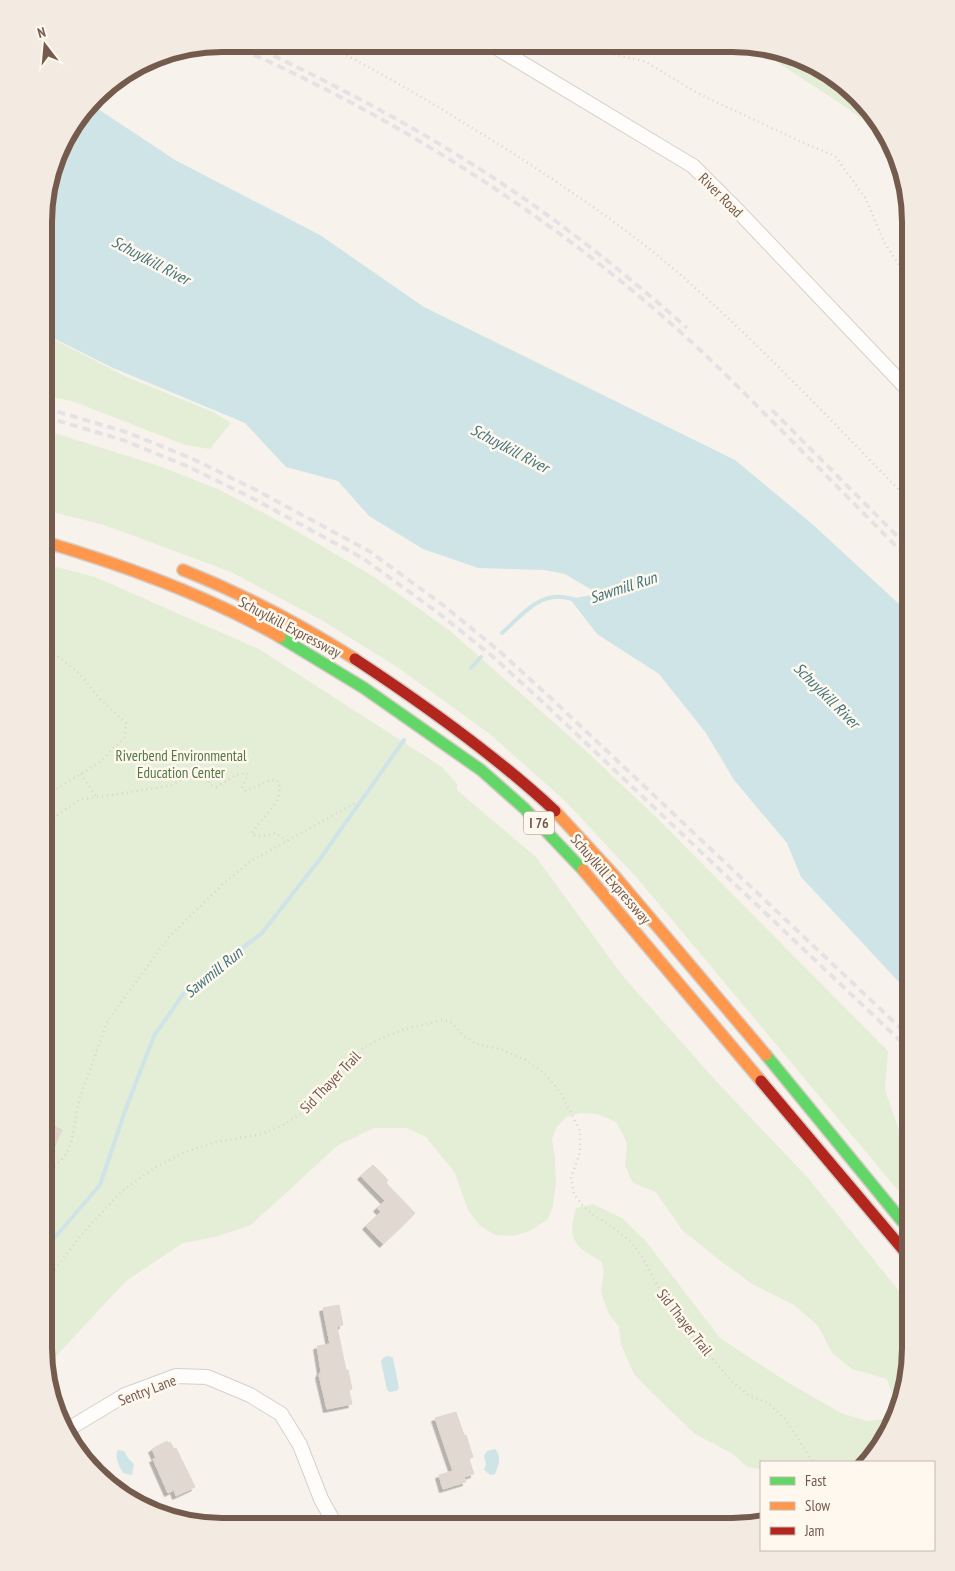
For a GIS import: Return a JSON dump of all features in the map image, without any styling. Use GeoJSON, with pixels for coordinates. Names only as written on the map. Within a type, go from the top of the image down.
{"type":"FeatureCollection","features":[{"type":"Feature","properties":{"kind":"highway","name":"Schuylkill Expressway"},"geometry":{"type":"LineString","coordinates":[[52,544],[110,561],[168,583],[278,635],[323,660],[376,694],[473,764],[557,840],[902,1248]]}},
{"type":"Feature","properties":{"kind":"highway","name":"Schuylkill Expressway"},"geometry":{"type":"LineString","coordinates":[[175,567],[259,604],[328,640],[460,733],[510,770],[537,794],[578,835],[700,976],[902,1220]]}},
{"type":"Feature","properties":{"kind":"street","name":"River Road"},"geometry":{"type":"LineString","coordinates":[[506,52],[692,166],[740,212],[902,383]]}},
{"type":"Feature","properties":{"kind":"street","name":"Sentry Lane"},"geometry":{"type":"LineString","coordinates":[[72,1428],[125,1395],[176,1376],[207,1377],[250,1395],[281,1414],[300,1445],[321,1498],[332,1518]]}},
{"type":"Feature","properties":{"kind":"path"},"geometry":{"type":"LineString","coordinates":[[605,52],[646,62],[699,94],[835,156],[866,199],[884,242],[902,269]]}},
{"type":"Feature","properties":{"kind":"path"},"geometry":{"type":"LineString","coordinates":[[340,53],[476,130],[585,200],[641,242],[675,270],[740,330],[902,493]]}},
{"type":"Feature","properties":{"kind":"path"},"geometry":{"type":"LineString","coordinates":[[52,651],[80,672],[100,699],[126,723],[125,737],[100,762],[52,792]]}},
{"type":"Feature","properties":{"kind":"path"},"geometry":{"type":"LineString","coordinates":[[52,824],[55,817],[79,800],[168,786],[199,771],[208,772],[209,784],[216,787],[236,775],[246,773],[248,775],[242,788],[246,790],[271,780],[276,780],[279,784],[280,794],[267,816],[252,833],[253,835],[263,836],[275,833],[287,841]]}},
{"type":"Feature","properties":{"kind":"path"},"geometry":{"type":"LineString","coordinates":[[81,774],[97,798]]}},
{"type":"Feature","properties":{"kind":"path"},"geometry":{"type":"LineString","coordinates":[[52,1169],[64,1157],[72,1144],[78,1100],[108,1020],[169,937],[223,884],[251,860],[357,802]]}},
{"type":"Feature","properties":{"kind":"path","name":"Sid Thayer Trail"},"geometry":{"type":"LineString","coordinates":[[52,1273],[82,1234],[122,1191],[156,1167],[185,1152],[216,1142],[262,1134],[283,1125],[307,1110],[363,1048],[395,1033],[429,1022],[443,1020],[452,1024],[465,1037],[477,1044],[500,1049],[526,1060],[546,1075],[561,1093],[580,1131],[580,1152],[571,1178],[574,1194],[589,1211],[631,1242],[641,1255],[667,1303],[687,1329],[734,1384],[750,1396],[768,1403],[785,1419],[812,1461]]}},
{"type":"Feature","properties":{"kind":"green space"},"geometry":{"type":"Polygon","coordinates":[[[769,57],[798,65],[818,75],[853,102],[871,125],[769,57]]]}},
{"type":"Feature","properties":{"kind":"green space"},"geometry":{"type":"Polygon","coordinates":[[[52,339],[127,377],[213,412],[231,423],[210,449],[185,445],[75,402],[52,397],[52,339]]]}},
{"type":"Feature","properties":{"kind":"green space"},"geometry":{"type":"Polygon","coordinates":[[[52,432],[156,465],[218,489],[281,522],[376,578],[449,630],[585,750],[656,817],[888,1051],[885,1090],[902,1139],[902,1195],[637,878],[564,800],[491,735],[397,667],[323,621],[231,572],[104,525],[52,512],[52,432]]]}},
{"type":"Feature","properties":{"kind":"green space","name":"Riverbend Environmental Education Center"},"geometry":{"type":"Polygon","coordinates":[[[52,566],[95,577],[259,649],[442,767],[457,784],[457,790],[536,857],[622,975],[716,1081],[809,1179],[902,1295],[902,1360],[899,1382],[893,1403],[887,1379],[852,1369],[832,1353],[818,1326],[794,1305],[752,1284],[718,1259],[682,1230],[656,1192],[633,1183],[625,1166],[627,1143],[616,1122],[597,1114],[580,1113],[566,1117],[556,1128],[552,1139],[556,1182],[553,1206],[548,1219],[530,1231],[513,1236],[495,1235],[480,1226],[468,1210],[455,1173],[426,1137],[406,1128],[374,1128],[337,1146],[251,1225],[215,1237],[183,1243],[126,1281],[53,1360],[52,566]]]}},
{"type":"Feature","properties":{"kind":"green space"},"geometry":{"type":"Polygon","coordinates":[[[593,1204],[622,1218],[645,1240],[720,1338],[787,1382],[841,1413],[867,1421],[883,1419],[891,1411],[880,1434],[860,1461],[760,1461],[760,1469],[747,1467],[733,1454],[695,1434],[634,1374],[621,1345],[619,1327],[609,1314],[601,1291],[604,1271],[601,1261],[584,1251],[575,1240],[572,1227],[576,1208],[593,1204]]]}},
{"type":"Feature","properties":{"kind":"water","name":"Schuylkill River"},"geometry":{"type":"Polygon","coordinates":[[[97,108],[175,160],[320,235],[424,307],[735,460],[811,523],[902,607],[902,985],[801,877],[787,843],[734,780],[706,733],[659,674],[597,634],[570,599],[591,595],[592,590],[565,574],[544,570],[478,568],[423,549],[369,516],[338,481],[286,467],[245,423],[111,367],[52,338],[52,222],[56,189],[65,157],[75,137],[97,108]]]}},
{"type":"Feature","properties":{"kind":"water"},"geometry":{"type":"Polygon","coordinates":[[[389,1356],[393,1358],[399,1388],[396,1391],[390,1392],[387,1390],[381,1361],[384,1357],[389,1356]]]}},
{"type":"Feature","properties":{"kind":"water"},"geometry":{"type":"Polygon","coordinates":[[[495,1449],[499,1455],[499,1464],[495,1474],[490,1475],[484,1470],[486,1464],[484,1456],[487,1451],[495,1449]]]}},
{"type":"Feature","properties":{"kind":"water"},"geometry":{"type":"Polygon","coordinates":[[[118,1450],[124,1451],[134,1464],[132,1475],[123,1473],[117,1459],[118,1450]]]}},
{"type":"Feature","properties":{"kind":"building"},"geometry":{"type":"Polygon","coordinates":[[[52,1125],[62,1130],[54,1148],[52,1147],[52,1125]]]}},
{"type":"Feature","properties":{"kind":"building"},"geometry":{"type":"Polygon","coordinates":[[[373,1165],[388,1180],[386,1183],[415,1213],[383,1244],[366,1226],[381,1212],[377,1208],[385,1201],[361,1176],[373,1165]]]}},
{"type":"Feature","properties":{"kind":"building"},"geometry":{"type":"Polygon","coordinates":[[[339,1305],[343,1325],[337,1327],[352,1389],[349,1390],[352,1404],[327,1409],[319,1375],[321,1371],[317,1346],[330,1344],[323,1308],[339,1305]]]}},
{"type":"Feature","properties":{"kind":"building"},"geometry":{"type":"Polygon","coordinates":[[[456,1412],[473,1457],[469,1459],[474,1474],[464,1477],[466,1482],[443,1489],[439,1475],[453,1471],[435,1418],[456,1412]]]}},
{"type":"Feature","properties":{"kind":"building"},"geometry":{"type":"Polygon","coordinates":[[[167,1441],[168,1443],[170,1442],[174,1449],[176,1448],[195,1487],[176,1496],[174,1490],[168,1493],[153,1459],[156,1458],[152,1449],[167,1441]]]}},
{"type":"Feature","properties":{"kind":"waterway","name":"Sawmill Run"},"geometry":{"type":"LineString","coordinates":[[502,633],[529,608],[544,599],[553,597],[574,599]]}},
{"type":"Feature","properties":{"kind":"waterway","name":"Sawmill Run"},"geometry":{"type":"LineString","coordinates":[[471,668],[481,657]]}},
{"type":"Feature","properties":{"kind":"waterway","name":"Sawmill Run"},"geometry":{"type":"LineString","coordinates":[[52,1241],[100,1185],[125,1111],[154,1036],[184,993],[262,933],[320,859],[404,740]]}},
{"type":"Feature","properties":{"kind":"railway"},"geometry":{"type":"LineString","coordinates":[[250,53],[352,103],[412,137],[470,173],[583,251],[699,349],[902,552]]}},
{"type":"Feature","properties":{"kind":"railway"},"geometry":{"type":"LineString","coordinates":[[268,53],[388,114],[441,145],[525,199],[581,240],[687,328]]}},
{"type":"Feature","properties":{"kind":"railway"},"geometry":{"type":"LineString","coordinates":[[52,410],[126,432],[193,459],[256,490],[369,551],[443,605],[498,650],[902,1030]]}},
{"type":"Feature","properties":{"kind":"railway"},"geometry":{"type":"LineString","coordinates":[[772,410],[902,541]]}},
{"type":"Feature","properties":{"kind":"railway"},"geometry":{"type":"LineString","coordinates":[[52,419],[123,440],[189,467],[252,498],[364,559],[437,612],[492,656],[548,707],[902,1042]]}},
{"type":"Feature","properties":{"kind":"traffic: fast"},"geometry":{"type":"LineString","coordinates":[[280,637],[364,688],[481,770],[524,808],[583,870]]}},
{"type":"Feature","properties":{"kind":"traffic: fast"},"geometry":{"type":"LineString","coordinates":[[766,1055],[902,1221]]}},
{"type":"Feature","properties":{"kind":"traffic: slow"},"geometry":{"type":"LineString","coordinates":[[52,544],[166,583],[224,608],[280,637]]}},
{"type":"Feature","properties":{"kind":"traffic: slow"},"geometry":{"type":"LineString","coordinates":[[183,570],[271,610],[355,659]]}},
{"type":"Feature","properties":{"kind":"traffic: slow"},"geometry":{"type":"LineString","coordinates":[[555,811],[613,874],[766,1055]]}},
{"type":"Feature","properties":{"kind":"traffic: slow"},"geometry":{"type":"LineString","coordinates":[[583,870],[761,1081]]}},
{"type":"Feature","properties":{"kind":"traffic: jam"},"geometry":{"type":"LineString","coordinates":[[355,659],[458,731],[508,770],[555,811]]}},
{"type":"Feature","properties":{"kind":"traffic: jam"},"geometry":{"type":"LineString","coordinates":[[761,1081],[902,1248]]}}]}
